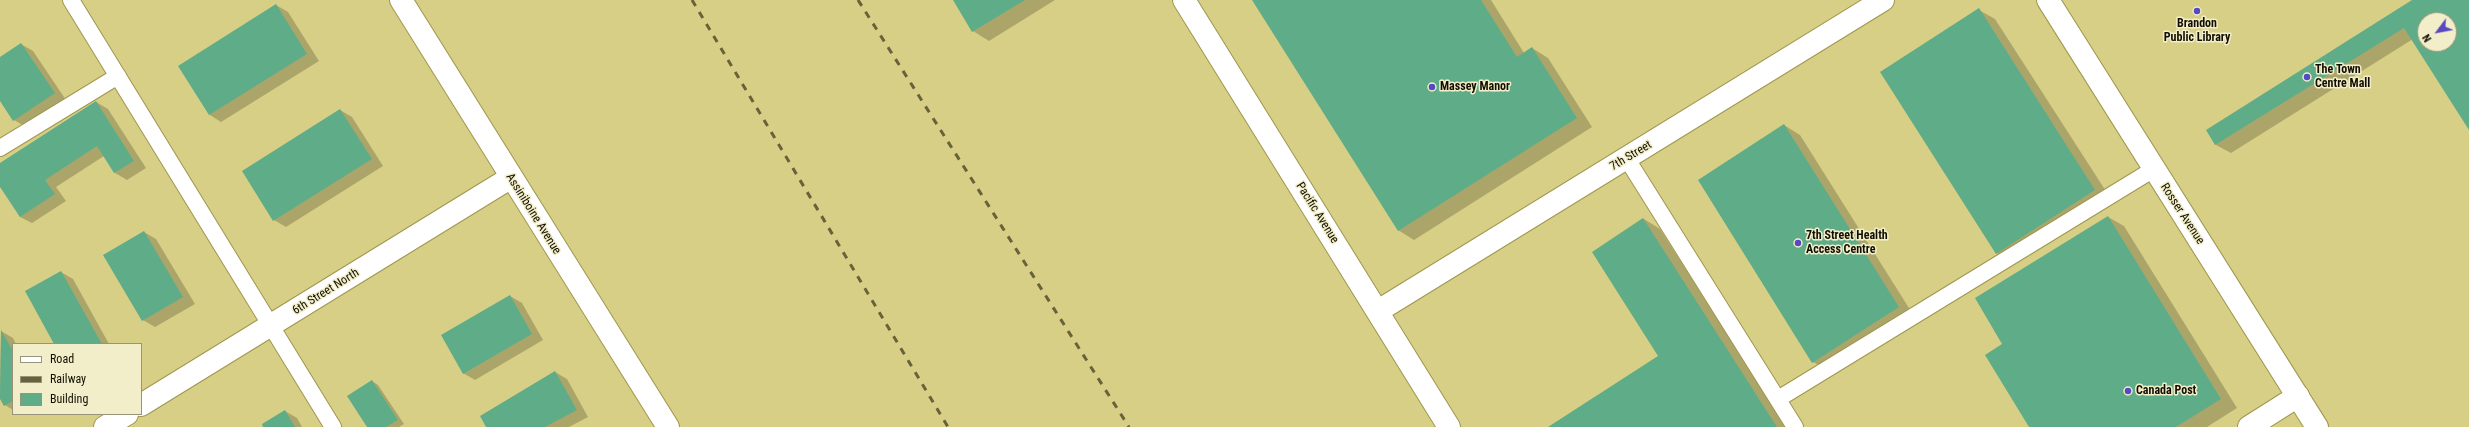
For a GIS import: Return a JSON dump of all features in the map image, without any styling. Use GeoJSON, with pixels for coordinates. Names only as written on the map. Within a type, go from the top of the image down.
{"type":"FeatureCollection","features":[{"type":"Feature","properties":{"kind":"street","name":"Assiniboine Avenue"},"geometry":{"type":"LineString","coordinates":[[401,0],[510,178],[668,427]]}},
{"type":"Feature","properties":{"kind":"street","name":"Pacific Avenue"},"geometry":{"type":"LineString","coordinates":[[1184,0],[1449,427]]}},
{"type":"Feature","properties":{"kind":"street","name":"7th Street"},"geometry":{"type":"LineString","coordinates":[[1378,311],[1883,0]]}},
{"type":"Feature","properties":{"kind":"street","name":"Rosser Avenue"},"geometry":{"type":"LineString","coordinates":[[2048,0],[2317,427]]}},
{"type":"Feature","properties":{"kind":"street","name":"6th Street North"},"geometry":{"type":"LineString","coordinates":[[142,404],[510,178]]}},
{"type":"Feature","properties":{"kind":"street"},"geometry":{"type":"LineString","coordinates":[[2249,427],[2298,396]]}},
{"type":"Feature","properties":{"kind":"street"},"geometry":{"type":"LineString","coordinates":[[105,427],[125,415]]}},
{"type":"Feature","properties":{"kind":"lane"},"geometry":{"type":"LineString","coordinates":[[71,0],[333,427]]}},
{"type":"Feature","properties":{"kind":"lane"},"geometry":{"type":"LineString","coordinates":[[0,148],[118,76]]}},
{"type":"Feature","properties":{"kind":"lane"},"geometry":{"type":"LineString","coordinates":[[1627,159],[1796,427]]}},
{"type":"Feature","properties":{"kind":"lane"},"geometry":{"type":"LineString","coordinates":[[1778,399],[2154,169]]}},
{"type":"Feature","properties":{"kind":"building"},"geometry":{"type":"Polygon","coordinates":[[[953,0],[1025,0],[972,32],[953,0]]]}},
{"type":"Feature","properties":{"kind":"building","name":"Massey Manor"},"geometry":{"type":"Polygon","coordinates":[[[1252,0],[1481,0],[1517,57],[1532,47],[1577,118],[1398,231],[1252,0]]]}},
{"type":"Feature","properties":{"kind":"building","name":"The Town Centre Mall"},"geometry":{"type":"Polygon","coordinates":[[[2412,0],[2469,0],[2469,130],[2419,52],[2457,52],[2457,12],[2417,12],[2417,48],[2404,28],[2215,145],[2206,130],[2412,0]]]}},
{"type":"Feature","properties":{"kind":"building"},"geometry":{"type":"Polygon","coordinates":[[[276,4],[307,54],[209,115],[178,66],[276,4]]]}},
{"type":"Feature","properties":{"kind":"building"},"geometry":{"type":"Polygon","coordinates":[[[1979,8],[2095,190],[1996,254],[1880,72],[1979,8]]]}},
{"type":"Feature","properties":{"kind":"building"},"geometry":{"type":"Polygon","coordinates":[[[21,43],[55,93],[13,121],[0,101],[0,57],[21,43]]]}},
{"type":"Feature","properties":{"kind":"building"},"geometry":{"type":"Polygon","coordinates":[[[96,101],[134,161],[114,173],[97,146],[45,180],[55,194],[20,217],[0,187],[0,163],[96,101]]]}},
{"type":"Feature","properties":{"kind":"building"},"geometry":{"type":"Polygon","coordinates":[[[340,109],[372,159],[273,221],[242,171],[340,109]]]}},
{"type":"Feature","properties":{"kind":"building","name":"7th Street Health Access Centre"},"geometry":{"type":"Polygon","coordinates":[[[1784,124],[1899,307],[1812,363],[1698,180],[1784,124]]]}},
{"type":"Feature","properties":{"kind":"building"},"geometry":{"type":"Polygon","coordinates":[[[2108,216],[2221,399],[2176,427],[2029,427],[1985,355],[2002,344],[1975,298],[2108,216]]]}},
{"type":"Feature","properties":{"kind":"building"},"geometry":{"type":"Polygon","coordinates":[[[1643,218],[1777,427],[1548,427],[1658,356],[1592,252],[1643,218]]]}},
{"type":"Feature","properties":{"kind":"building"},"geometry":{"type":"Polygon","coordinates":[[[144,231],[183,297],[142,321],[103,255],[144,231]]]}},
{"type":"Feature","properties":{"kind":"building"},"geometry":{"type":"Polygon","coordinates":[[[61,271],[101,343],[53,343],[25,291],[61,271]]]}},
{"type":"Feature","properties":{"kind":"building"},"geometry":{"type":"Polygon","coordinates":[[[510,295],[532,334],[463,374],[441,335],[510,295]]]}},
{"type":"Feature","properties":{"kind":"building"},"geometry":{"type":"Polygon","coordinates":[[[1,330],[12,349],[12,402],[4,406],[0,399],[1,330]]]}},
{"type":"Feature","properties":{"kind":"building"},"geometry":{"type":"Polygon","coordinates":[[[555,371],[577,410],[545,427],[486,427],[480,416],[555,371]]]}},
{"type":"Feature","properties":{"kind":"building"},"geometry":{"type":"Polygon","coordinates":[[[372,380],[398,420],[386,427],[367,427],[347,396],[372,380]]]}},
{"type":"Feature","properties":{"kind":"building"},"geometry":{"type":"Polygon","coordinates":[[[285,410],[295,427],[263,427],[262,424],[285,410]]]}},
{"type":"Feature","properties":{"kind":"railway"},"geometry":{"type":"LineString","coordinates":[[692,0],[948,427]]}},
{"type":"Feature","properties":{"kind":"railway"},"geometry":{"type":"LineString","coordinates":[[858,0],[1129,427]]}},
{"type":"Feature","properties":{"kind":"place","name":"Brandon Public Library"},"geometry":{"type":"Point","coordinates":[2197,11]}},
{"type":"Feature","properties":{"kind":"place","name":"The Town Centre Mall"},"geometry":{"type":"Point","coordinates":[2307,77]}},
{"type":"Feature","properties":{"kind":"place","name":"Massey Manor"},"geometry":{"type":"Point","coordinates":[1432,87]}},
{"type":"Feature","properties":{"kind":"place","name":"7th Street Health Access Centre"},"geometry":{"type":"Point","coordinates":[1798,243]}},
{"type":"Feature","properties":{"kind":"place","name":"Canada Post"},"geometry":{"type":"Point","coordinates":[2128,391]}}]}
